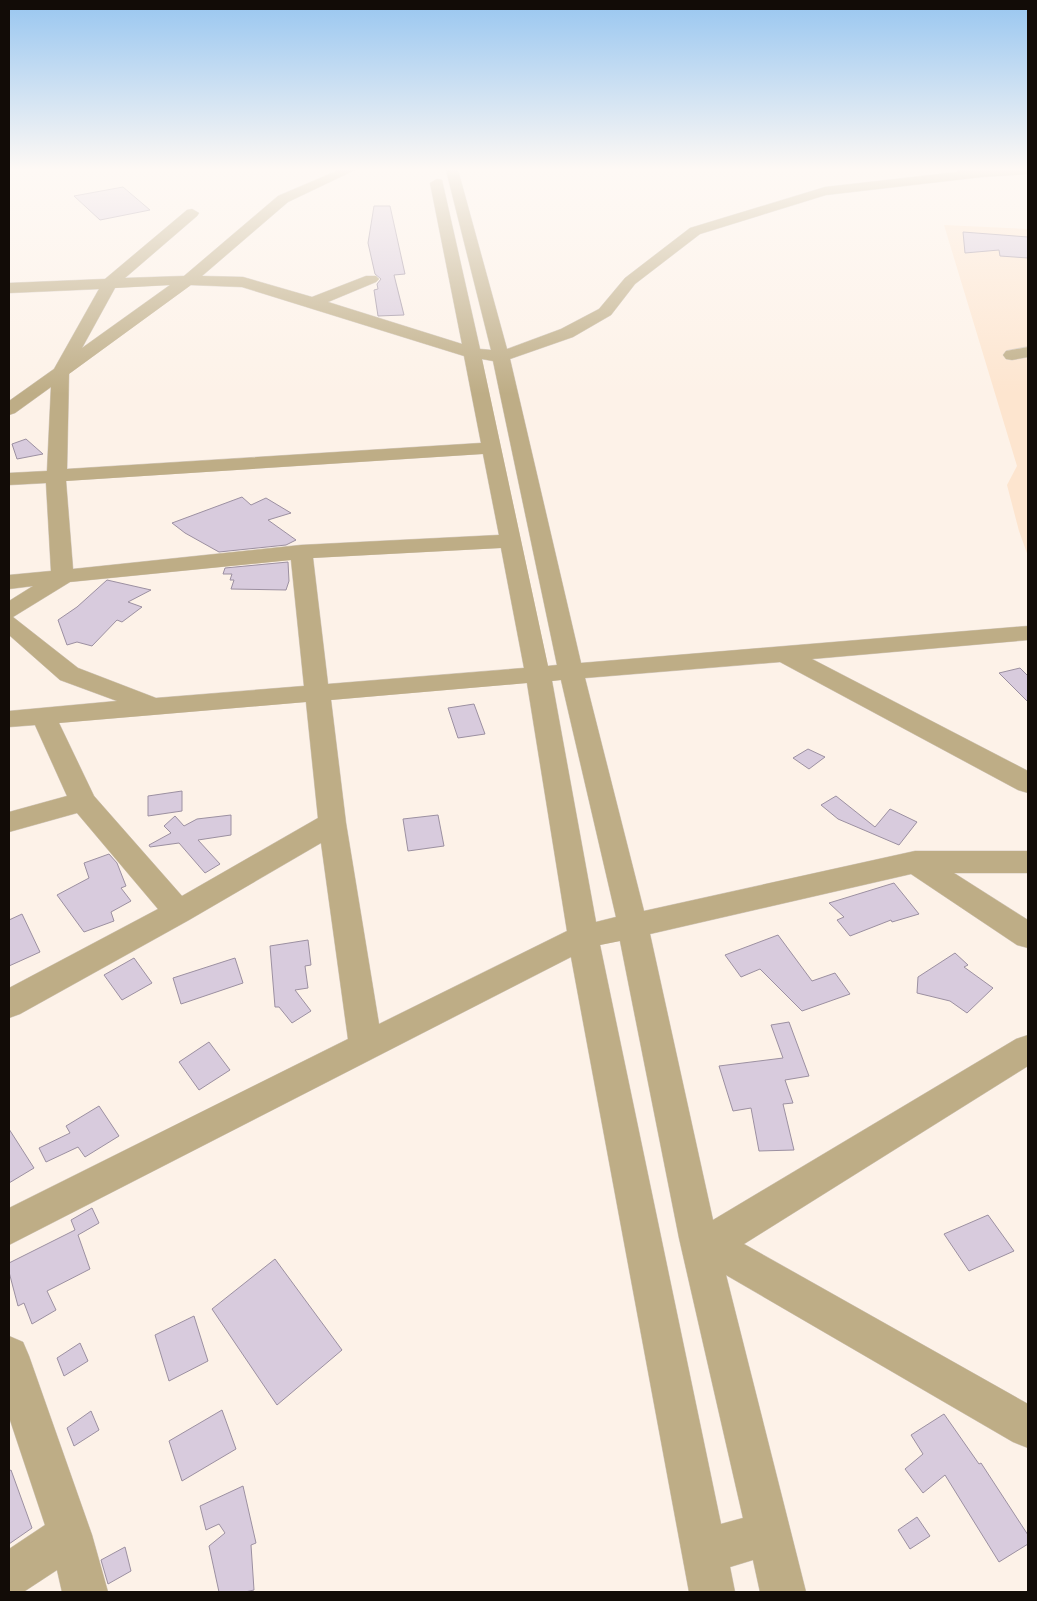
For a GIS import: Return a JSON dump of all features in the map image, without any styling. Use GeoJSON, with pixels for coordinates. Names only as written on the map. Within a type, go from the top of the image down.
{"type":"FeatureCollection","features":[{"type":"Feature","properties":{"kind":"street"},"geometry":{"type":"LineString","coordinates":[[63,577],[56,475],[60,373],[110,283],[155,245]]}},
{"type":"Feature","properties":{"kind":"street"},"geometry":{"type":"LineString","coordinates":[[11,407],[188,280],[229,245]]}},
{"type":"Feature","properties":{"kind":"street"},"geometry":{"type":"LineString","coordinates":[[461,245],[487,355],[572,671],[633,927],[768,1534],[783,1592]]}},
{"type":"Feature","properties":{"kind":"street"},"geometry":{"type":"LineString","coordinates":[[9,288],[188,280],[243,282],[487,355],[567,333],[605,312],[630,281],[677,245]]}},
{"type":"Feature","properties":{"kind":"street"},"geometry":{"type":"LineString","coordinates":[[314,302],[371,279]]}},
{"type":"Feature","properties":{"kind":"street"},"geometry":{"type":"LineString","coordinates":[[487,355],[492,448],[538,674],[583,937],[708,1571],[768,1534]]}},
{"type":"Feature","properties":{"kind":"street"},"geometry":{"type":"LineString","coordinates":[[9,479],[492,448]]}},
{"type":"Feature","properties":{"kind":"street"},"geometry":{"type":"LineString","coordinates":[[9,582],[301,552],[511,541]]}},
{"type":"Feature","properties":{"kind":"street"},"geometry":{"type":"LineString","coordinates":[[301,552],[332,823],[366,1046]]}},
{"type":"Feature","properties":{"kind":"street"},"geometry":{"type":"LineString","coordinates":[[9,611],[63,577]]}},
{"type":"Feature","properties":{"kind":"street"},"geometry":{"type":"LineString","coordinates":[[9,623],[69,674],[153,706]]}},
{"type":"Feature","properties":{"kind":"street"},"geometry":{"type":"LineString","coordinates":[[9,720],[153,706],[1028,633]]}},
{"type":"Feature","properties":{"kind":"street"},"geometry":{"type":"LineString","coordinates":[[784,654],[1028,783]]}},
{"type":"Feature","properties":{"kind":"street"},"geometry":{"type":"LineString","coordinates":[[44,716],[83,801],[178,912]]}},
{"type":"Feature","properties":{"kind":"street"},"geometry":{"type":"LineString","coordinates":[[9,822],[83,801]]}},
{"type":"Feature","properties":{"kind":"street"},"geometry":{"type":"LineString","coordinates":[[9,1004],[178,912],[332,823]]}},
{"type":"Feature","properties":{"kind":"street"},"geometry":{"type":"LineString","coordinates":[[915,862],[1028,936]]}},
{"type":"Feature","properties":{"kind":"street"},"geometry":{"type":"LineString","coordinates":[[9,1227],[583,937],[915,862],[1028,862]]}},
{"type":"Feature","properties":{"kind":"street"},"geometry":{"type":"LineString","coordinates":[[704,1241],[1028,1049]]}},
{"type":"Feature","properties":{"kind":"street"},"geometry":{"type":"LineString","coordinates":[[704,1241],[1028,1427]]}},
{"type":"Feature","properties":{"kind":"street"},"geometry":{"type":"LineString","coordinates":[[9,1356],[70,1535],[85,1592]]}},
{"type":"Feature","properties":{"kind":"street"},"geometry":{"type":"LineString","coordinates":[[9,1575],[70,1535]]}},
{"type":"Feature","properties":{"kind":"shaded area"},"geometry":{"type":"Polygon","coordinates":[[[950,245],[1028,245],[1028,556],[1019,531],[1007,485],[1017,466],[950,245]]]}},
{"type":"Feature","properties":{"kind":"building"},"geometry":{"type":"Polygon","coordinates":[[[368,245],[399,245],[405,274],[394,275],[404,315],[378,316],[374,290],[378,289],[377,284],[381,279],[375,274],[368,245]]]}},
{"type":"Feature","properties":{"kind":"building"},"geometry":{"type":"Polygon","coordinates":[[[964,245],[1028,245],[1028,258],[1000,256],[999,250],[965,253],[964,245]]]}},
{"type":"Feature","properties":{"kind":"building"},"geometry":{"type":"Polygon","coordinates":[[[26,439],[43,454],[17,459],[12,444],[26,439]]]}},
{"type":"Feature","properties":{"kind":"building"},"geometry":{"type":"Polygon","coordinates":[[[242,497],[251,505],[266,498],[291,513],[268,520],[296,540],[286,545],[219,552],[185,533],[172,523],[242,497]]]}},
{"type":"Feature","properties":{"kind":"building"},"geometry":{"type":"Polygon","coordinates":[[[288,562],[289,581],[286,590],[231,589],[234,580],[230,580],[232,574],[223,574],[225,568],[288,562]]]}},
{"type":"Feature","properties":{"kind":"building"},"geometry":{"type":"Polygon","coordinates":[[[107,580],[151,590],[128,602],[142,607],[122,622],[117,620],[92,646],[77,642],[67,645],[58,620],[77,607],[107,580]]]}},
{"type":"Feature","properties":{"kind":"building"},"geometry":{"type":"Polygon","coordinates":[[[1020,668],[1028,676],[1028,702],[999,673],[1020,668]]]}},
{"type":"Feature","properties":{"kind":"building"},"geometry":{"type":"Polygon","coordinates":[[[474,704],[485,734],[458,738],[448,708],[474,704]]]}},
{"type":"Feature","properties":{"kind":"building"},"geometry":{"type":"Polygon","coordinates":[[[808,749],[825,757],[809,769],[793,758],[808,749]]]}},
{"type":"Feature","properties":{"kind":"building"},"geometry":{"type":"Polygon","coordinates":[[[182,791],[182,811],[148,816],[148,796],[182,791]]]}},
{"type":"Feature","properties":{"kind":"building"},"geometry":{"type":"Polygon","coordinates":[[[836,796],[875,827],[890,809],[917,822],[899,845],[838,819],[821,805],[836,796]]]}},
{"type":"Feature","properties":{"kind":"building"},"geometry":{"type":"Polygon","coordinates":[[[231,815],[231,835],[198,840],[220,864],[205,873],[179,843],[150,847],[149,845],[171,833],[164,826],[175,816],[184,826],[197,819],[231,815]]]}},
{"type":"Feature","properties":{"kind":"building"},"geometry":{"type":"Polygon","coordinates":[[[438,815],[444,846],[408,851],[403,819],[438,815]]]}},
{"type":"Feature","properties":{"kind":"building"},"geometry":{"type":"Polygon","coordinates":[[[109,854],[117,863],[126,886],[121,888],[131,901],[111,912],[114,921],[84,932],[57,895],[89,878],[84,863],[109,854]]]}},
{"type":"Feature","properties":{"kind":"building"},"geometry":{"type":"Polygon","coordinates":[[[894,883],[919,914],[892,922],[891,920],[850,936],[837,920],[844,917],[829,903],[894,883]]]}},
{"type":"Feature","properties":{"kind":"building"},"geometry":{"type":"Polygon","coordinates":[[[22,914],[40,952],[9,966],[9,920],[22,914]]]}},
{"type":"Feature","properties":{"kind":"building"},"geometry":{"type":"Polygon","coordinates":[[[778,935],[812,981],[835,973],[850,994],[802,1011],[760,969],[741,977],[725,955],[778,935]]]}},
{"type":"Feature","properties":{"kind":"building"},"geometry":{"type":"Polygon","coordinates":[[[308,940],[311,965],[305,966],[308,988],[295,990],[311,1011],[292,1023],[279,1007],[275,1007],[270,946],[308,940]]]}},
{"type":"Feature","properties":{"kind":"building"},"geometry":{"type":"Polygon","coordinates":[[[955,953],[968,965],[964,967],[993,988],[967,1013],[950,1001],[917,993],[918,977],[955,953]]]}},
{"type":"Feature","properties":{"kind":"building"},"geometry":{"type":"Polygon","coordinates":[[[134,958],[152,983],[122,1000],[104,975],[134,958]]]}},
{"type":"Feature","properties":{"kind":"building"},"geometry":{"type":"Polygon","coordinates":[[[235,958],[243,983],[181,1004],[173,978],[235,958]]]}},
{"type":"Feature","properties":{"kind":"building"},"geometry":{"type":"Polygon","coordinates":[[[789,1022],[809,1076],[785,1080],[793,1103],[783,1104],[794,1150],[759,1151],[751,1108],[733,1111],[719,1066],[783,1058],[771,1025],[789,1022]]]}},
{"type":"Feature","properties":{"kind":"building"},"geometry":{"type":"Polygon","coordinates":[[[209,1042],[230,1070],[199,1090],[179,1062],[209,1042]]]}},
{"type":"Feature","properties":{"kind":"building"},"geometry":{"type":"Polygon","coordinates":[[[99,1106],[119,1136],[85,1157],[78,1147],[46,1162],[39,1148],[70,1133],[66,1126],[99,1106]]]}},
{"type":"Feature","properties":{"kind":"building"},"geometry":{"type":"Polygon","coordinates":[[[9,1129],[34,1168],[9,1183],[9,1129]]]}},
{"type":"Feature","properties":{"kind":"building"},"geometry":{"type":"Polygon","coordinates":[[[92,1208],[99,1223],[78,1235],[90,1269],[47,1291],[56,1310],[32,1324],[24,1303],[18,1306],[9,1272],[9,1263],[75,1230],[71,1220],[92,1208]]]}},
{"type":"Feature","properties":{"kind":"building"},"geometry":{"type":"Polygon","coordinates":[[[988,1215],[1014,1251],[969,1271],[944,1234],[988,1215]]]}},
{"type":"Feature","properties":{"kind":"building"},"geometry":{"type":"Polygon","coordinates":[[[275,1259],[342,1350],[277,1405],[212,1309],[275,1259]]]}},
{"type":"Feature","properties":{"kind":"building"},"geometry":{"type":"Polygon","coordinates":[[[194,1316],[208,1361],[169,1381],[155,1335],[194,1316]]]}},
{"type":"Feature","properties":{"kind":"building"},"geometry":{"type":"Polygon","coordinates":[[[80,1343],[88,1361],[64,1376],[57,1358],[80,1343]]]}},
{"type":"Feature","properties":{"kind":"building"},"geometry":{"type":"Polygon","coordinates":[[[222,1410],[236,1449],[182,1481],[169,1441],[222,1410]]]}},
{"type":"Feature","properties":{"kind":"building"},"geometry":{"type":"Polygon","coordinates":[[[91,1411],[99,1430],[74,1446],[67,1428],[91,1411]]]}},
{"type":"Feature","properties":{"kind":"building"},"geometry":{"type":"Polygon","coordinates":[[[944,1414],[979,1464],[981,1463],[1028,1535],[1028,1544],[999,1562],[945,1475],[923,1493],[905,1469],[923,1454],[911,1435],[944,1414]]]}},
{"type":"Feature","properties":{"kind":"building"},"geometry":{"type":"Polygon","coordinates":[[[11,1470],[32,1528],[9,1544],[9,1471],[11,1470]]]}},
{"type":"Feature","properties":{"kind":"building"},"geometry":{"type":"Polygon","coordinates":[[[243,1486],[256,1543],[251,1545],[254,1590],[219,1592],[209,1546],[225,1533],[219,1524],[206,1530],[200,1506],[243,1486]]]}},
{"type":"Feature","properties":{"kind":"building"},"geometry":{"type":"Polygon","coordinates":[[[917,1517],[930,1536],[910,1549],[898,1530],[917,1517]]]}},
{"type":"Feature","properties":{"kind":"building"},"geometry":{"type":"Polygon","coordinates":[[[125,1547],[131,1571],[108,1584],[101,1560],[125,1547]]]}}]}
